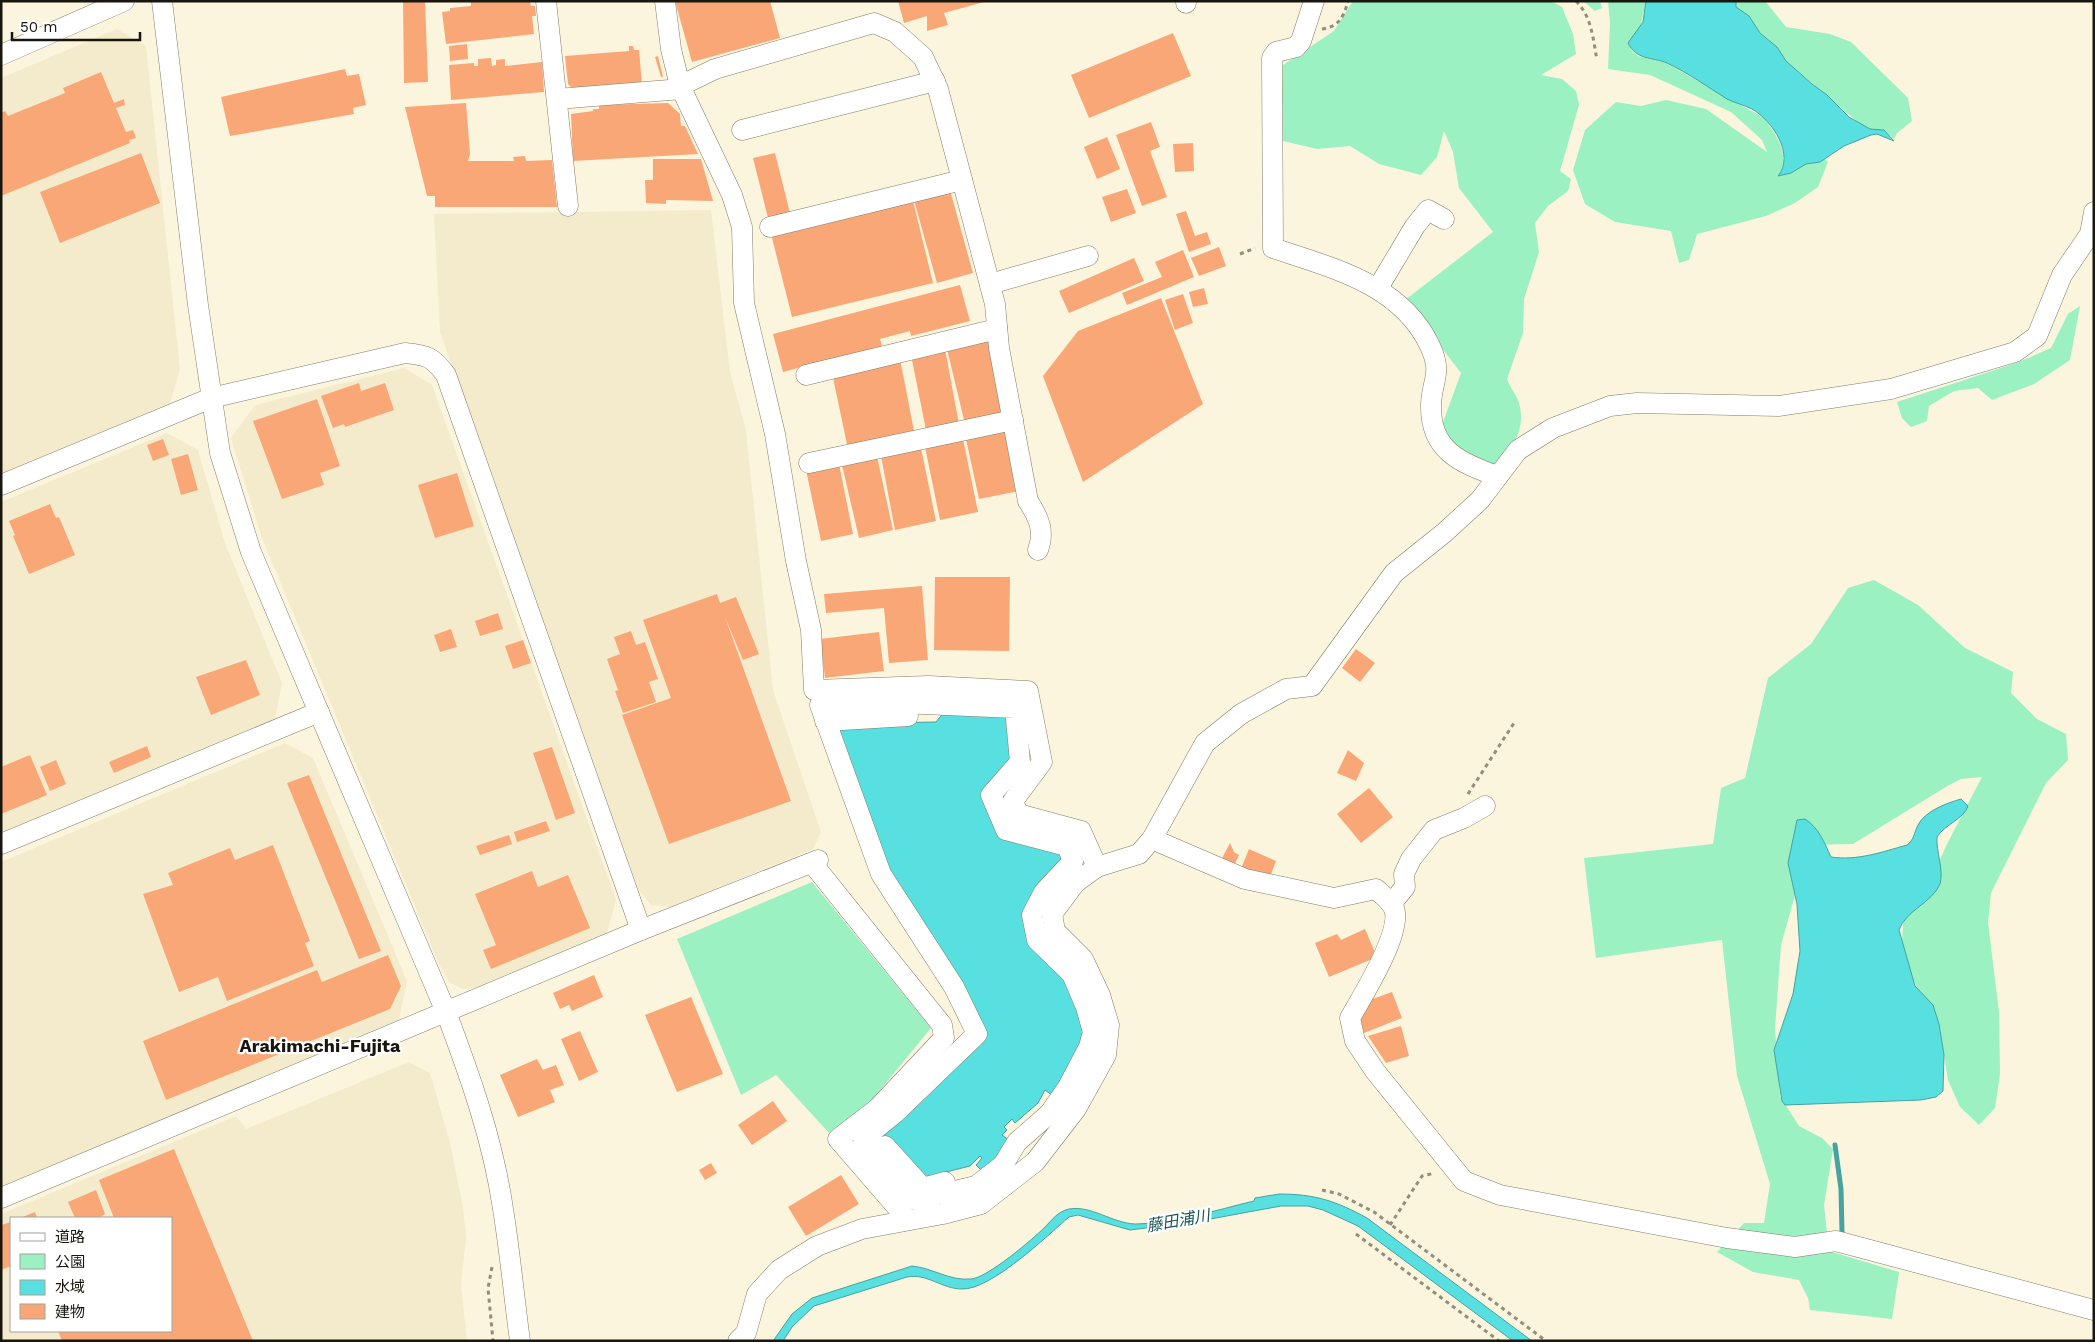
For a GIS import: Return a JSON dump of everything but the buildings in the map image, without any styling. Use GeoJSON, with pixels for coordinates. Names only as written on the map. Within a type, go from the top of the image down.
{"type":"FeatureCollection","features":[{"type":"Feature","properties":{"kind":"street"},"geometry":{"type":"LineString","coordinates":[[1,55],[124,1]]}},
{"type":"Feature","properties":{"kind":"street"},"geometry":{"type":"LineString","coordinates":[[162,1],[211,398],[220,453],[251,552],[446,1012],[474,1088],[492,1154],[504,1209],[520,1341]]}},
{"type":"Feature","properties":{"kind":"street"},"geometry":{"type":"LineString","coordinates":[[546,1],[568,206]]}},
{"type":"Feature","properties":{"kind":"street"},"geometry":{"type":"LineString","coordinates":[[666,1],[671,49],[681,88],[732,196],[742,227],[744,302],[775,434],[796,561],[811,630],[814,690],[928,686],[1028,691],[1042,762],[1013,801],[1018,814],[1081,831],[1097,867]]}},
{"type":"Feature","properties":{"kind":"street"},"geometry":{"type":"LineString","coordinates":[[1314,1],[1301,41],[1296,46],[1276,52],[1272,58],[1273,248],[1353,276],[1378,288],[1408,314],[1429,344],[1438,366],[1431,404],[1433,426],[1441,444],[1456,460],[1497,476]]}},
{"type":"Feature","properties":{"kind":"street"},"geometry":{"type":"LineString","coordinates":[[557,100],[681,88],[715,69],[874,23],[895,32],[923,57],[935,81],[995,304],[997,329],[1028,501],[1038,516],[1043,537],[1038,550]]}},
{"type":"Feature","properties":{"kind":"street"},"geometry":{"type":"LineString","coordinates":[[742,130],[935,81]]}},
{"type":"Feature","properties":{"kind":"street"},"geometry":{"type":"LineString","coordinates":[[770,227],[962,180]]}},
{"type":"Feature","properties":{"kind":"street"},"geometry":{"type":"LineString","coordinates":[[1378,288],[1415,226],[1428,210],[1444,219]]}},
{"type":"Feature","properties":{"kind":"street"},"geometry":{"type":"LineString","coordinates":[[738,1341],[746,1333],[757,1294],[779,1270],[817,1246],[862,1229],[943,1214],[982,1204],[1035,1162],[1076,1109],[1106,1055],[1109,1025],[1100,995],[1083,959],[1054,931],[1052,914],[1076,883],[1097,867],[1139,854],[1152,839],[1205,743],[1241,714],[1286,689],[1312,686],[1394,573],[1444,533],[1480,500],[1518,450],[1553,428],[1610,406],[1637,403],[1778,406],[1891,390],[2015,352],[2037,336],[2062,275],[2092,234],[2094,212]]}},
{"type":"Feature","properties":{"kind":"street"},"geometry":{"type":"LineString","coordinates":[[990,284],[1088,256]]}},
{"type":"Feature","properties":{"kind":"street"},"geometry":{"type":"LineString","coordinates":[[806,374],[997,329]]}},
{"type":"Feature","properties":{"kind":"street"},"geometry":{"type":"LineString","coordinates":[[1,485],[211,398],[405,353],[424,355],[437,363],[446,375],[641,930]]}},
{"type":"Feature","properties":{"kind":"street"},"geometry":{"type":"LineString","coordinates":[[809,463],[1013,420]]}},
{"type":"Feature","properties":{"kind":"street"},"geometry":{"type":"LineString","coordinates":[[877,702],[1015,708],[1020,762],[991,796],[1006,830],[1067,846],[1073,860],[1044,892],[1032,915],[1037,940],[1072,974],[1086,1007],[1093,1032],[1089,1047],[1068,1087],[1050,1113],[1017,1142],[1002,1165],[976,1186],[916,1200],[908,1194],[863,1139],[977,1034],[954,987],[881,874],[825,721],[820,705],[877,702]]}},
{"type":"Feature","properties":{"kind":"street"},"geometry":{"type":"LineString","coordinates":[[1,844],[318,712]]}},
{"type":"Feature","properties":{"kind":"street"},"geometry":{"type":"LineString","coordinates":[[825,721],[888,715],[936,716]]}},
{"type":"Feature","properties":{"kind":"street"},"geometry":{"type":"LineString","coordinates":[[1391,904],[1405,887],[1404,874],[1412,859],[1434,830],[1464,818],[1485,806]]}},
{"type":"Feature","properties":{"kind":"street"},"geometry":{"type":"LineString","coordinates":[[1152,839],[1245,879],[1334,898],[1376,889],[1394,907],[1397,921],[1381,963],[1350,1018],[1355,1040],[1375,1071],[1464,1181],[1500,1195],[1727,1238],[1795,1247],[1836,1241],[2094,1310]]}},
{"type":"Feature","properties":{"kind":"street"},"geometry":{"type":"LineString","coordinates":[[1,1198],[641,930],[815,862],[942,1025],[944,1038],[877,1108],[838,1139],[908,1220]]}},
{"type":"Feature","properties":{"kind":"street"},"geometry":{"type":"LineString","coordinates":[[872,1132],[923,1188],[964,1177],[976,1171],[984,1164]]}},
{"type":"Feature","properties":{"kind":"path"},"geometry":{"type":"LineString","coordinates":[[1305,27],[1317,30],[1335,26],[1344,15],[1348,1]]}},
{"type":"Feature","properties":{"kind":"path"},"geometry":{"type":"LineString","coordinates":[[1576,1],[1584,8],[1589,19],[1597,60]]}},
{"type":"Feature","properties":{"kind":"path"},"geometry":{"type":"LineString","coordinates":[[1390,1225],[1422,1176],[1452,1166]]}},
{"type":"Feature","properties":{"kind":"path"},"geometry":{"type":"LineString","coordinates":[[1322,1190],[1339,1194],[1374,1212],[1546,1341]]}},
{"type":"Feature","properties":{"kind":"path"},"geometry":{"type":"LineString","coordinates":[[1356,1234],[1500,1341]]}},
{"type":"Feature","properties":{"kind":"path"},"geometry":{"type":"LineString","coordinates":[[492,1265],[488,1288],[493,1341]]}},
{"type":"Feature","properties":{"kind":"shaded area"},"geometry":{"type":"Polygon","coordinates":[[[117,29],[146,46],[180,370],[170,403],[1,474],[1,78],[117,29]]]}},
{"type":"Feature","properties":{"kind":"shaded area"},"geometry":{"type":"Polygon","coordinates":[[[711,210],[730,372],[746,431],[773,690],[821,832],[813,849],[671,907],[651,905],[638,889],[440,332],[434,214],[711,210]]]}},
{"type":"Feature","properties":{"kind":"shaded area"},"geometry":{"type":"Polygon","coordinates":[[[404,368],[432,385],[616,900],[606,936],[478,988],[463,989],[449,982],[439,964],[262,538],[231,438],[255,405],[404,368]]]}},
{"type":"Feature","properties":{"kind":"shaded area"},"geometry":{"type":"Polygon","coordinates":[[[167,433],[198,450],[225,543],[282,683],[275,719],[1,834],[1,502],[167,433]]]}},
{"type":"Feature","properties":{"kind":"shaded area"},"geometry":{"type":"Polygon","coordinates":[[[285,743],[313,758],[407,981],[399,1020],[1,1187],[1,862],[285,743]]]}},
{"type":"Feature","properties":{"kind":"shaded area"},"geometry":{"type":"Polygon","coordinates":[[[409,1062],[430,1073],[450,1143],[463,1207],[466,1238],[461,1285],[467,1341],[1,1341],[1,1214],[236,1116],[246,1129],[409,1062]]]}},
{"type":"Feature","properties":{"kind":"green space"},"geometry":{"type":"Polygon","coordinates":[[[1353,1],[1551,1],[1562,7],[1573,34],[1576,54],[1541,75],[1562,79],[1576,91],[1579,105],[1560,171],[1571,179],[1568,191],[1548,206],[1535,223],[1539,252],[1524,299],[1523,333],[1507,379],[1519,404],[1520,426],[1515,441],[1492,468],[1461,457],[1442,425],[1461,373],[1405,300],[1493,232],[1459,188],[1453,152],[1444,131],[1437,157],[1421,175],[1379,164],[1350,146],[1317,149],[1283,141],[1281,123],[1283,65],[1334,31],[1353,1]]]}},
{"type":"Feature","properties":{"kind":"green space"},"geometry":{"type":"Polygon","coordinates":[[[1583,1],[1600,1],[1602,8],[1595,11],[1583,1]]]}},
{"type":"Feature","properties":{"kind":"green space"},"geometry":{"type":"Polygon","coordinates":[[[1608,1],[1646,1],[1640,28],[1628,43],[1632,51],[1638,56],[1666,63],[1764,118],[1778,139],[1783,153],[1782,168],[1778,176],[1806,164],[1825,159],[1828,162],[1818,187],[1795,203],[1766,216],[1697,234],[1689,260],[1679,263],[1671,231],[1615,222],[1585,204],[1573,170],[1585,130],[1616,102],[1641,106],[1666,100],[1706,109],[1767,152],[1762,140],[1731,112],[1650,75],[1608,69],[1610,23],[1608,1]]]}},
{"type":"Feature","properties":{"kind":"green space"},"geometry":{"type":"Polygon","coordinates":[[[1735,1],[1765,1],[1786,27],[1830,34],[1851,42],[1908,98],[1912,121],[1897,133],[1894,139],[1884,130],[1870,129],[1859,123],[1788,63],[1776,46],[1757,30],[1749,16],[1737,8],[1735,1]]]}},
{"type":"Feature","properties":{"kind":"green space"},"geometry":{"type":"Polygon","coordinates":[[[2080,306],[2070,360],[2034,384],[1992,400],[1978,388],[1954,391],[1929,406],[1927,421],[1911,427],[1902,418],[1897,402],[2019,362],[2051,348],[2068,314],[2080,306]]]}},
{"type":"Feature","properties":{"kind":"green space"},"geometry":{"type":"Polygon","coordinates":[[[1874,580],[1918,605],[1965,648],[2013,672],[2011,693],[2037,719],[2066,734],[2068,760],[2046,783],[1991,893],[1988,922],[1999,1012],[2000,1074],[1995,1108],[1979,1125],[1960,1107],[1948,1080],[1941,1035],[1901,955],[1904,912],[1928,887],[1947,844],[1982,777],[1961,779],[1949,785],[1853,844],[1809,845],[1781,945],[1775,1028],[1780,1096],[1799,1126],[1822,1138],[1833,1149],[1824,1205],[1829,1251],[1899,1272],[1892,1319],[1810,1310],[1808,1298],[1799,1280],[1753,1272],[1717,1252],[1744,1223],[1764,1223],[1770,1184],[1737,1076],[1722,940],[1596,958],[1584,858],[1713,844],[1721,788],[1745,778],[1768,678],[1811,644],[1848,588],[1874,580]]]}},
{"type":"Feature","properties":{"kind":"green space"},"geometry":{"type":"Polygon","coordinates":[[[812,882],[931,1028],[867,1106],[829,1133],[776,1075],[741,1095],[677,939],[812,882]]]}},
{"type":"Feature","properties":{"kind":"water"},"geometry":{"type":"Polygon","coordinates":[[[1646,1],[1736,1],[1736,7],[1749,16],[1760,33],[1777,47],[1786,61],[1827,95],[1849,117],[1870,129],[1884,130],[1894,141],[1877,134],[1871,135],[1844,146],[1820,162],[1806,164],[1791,173],[1778,176],[1783,168],[1783,149],[1774,130],[1760,114],[1727,99],[1675,67],[1640,55],[1631,48],[1628,43],[1643,22],[1646,1]]]}},
{"type":"Feature","properties":{"kind":"water"},"geometry":{"type":"Polygon","coordinates":[[[944,712],[1007,715],[1013,761],[983,793],[1061,852],[1064,859],[1026,909],[1065,976],[1085,1034],[1053,1096],[1045,1090],[1038,1103],[1015,1123],[1012,1119],[1004,1127],[1007,1130],[1002,1135],[1009,1140],[997,1160],[982,1171],[976,1165],[982,1158],[980,1156],[970,1166],[922,1178],[883,1133],[987,1036],[957,978],[885,868],[833,726],[936,722],[944,712]]]}},
{"type":"Feature","properties":{"kind":"water"},"geometry":{"type":"Polygon","coordinates":[[[1961,799],[1968,806],[1966,811],[1937,837],[1941,873],[1940,884],[1931,896],[1907,917],[1899,930],[1915,986],[1933,1005],[1939,1024],[1944,1055],[1943,1091],[1936,1097],[1921,1100],[1785,1105],[1782,1101],[1774,1050],[1793,994],[1800,951],[1797,904],[1788,863],[1797,820],[1805,819],[1814,827],[1821,836],[1831,857],[1860,857],[1907,845],[1913,839],[1921,820],[1943,805],[1961,799]]]}},
{"type":"Feature","properties":{"kind":"water","name":"藤田浦川"},"geometry":{"type":"Polygon","coordinates":[[[1279,1194],[1304,1195],[1325,1200],[1367,1218],[1532,1341],[1513,1341],[1358,1226],[1323,1210],[1308,1206],[1281,1206],[1194,1222],[1130,1230],[1078,1215],[1069,1217],[1003,1272],[974,1287],[962,1289],[948,1287],[921,1277],[907,1277],[814,1306],[792,1327],[783,1341],[773,1341],[792,1314],[812,1298],[912,1266],[955,1278],[971,1279],[978,1277],[1009,1258],[1056,1216],[1069,1209],[1077,1208],[1126,1223],[1165,1222],[1254,1201],[1255,1198],[1279,1194]]]}},
{"type":"Feature","properties":{"kind":"waterway"},"geometry":{"type":"LineString","coordinates":[[1835,1145],[1841,1189],[1842,1232]]}},
{"type":"Feature","properties":{"kind":"district","name":"Arakimachi-Fujita"},"geometry":{"type":"Point","coordinates":[320,1046]}}]}
